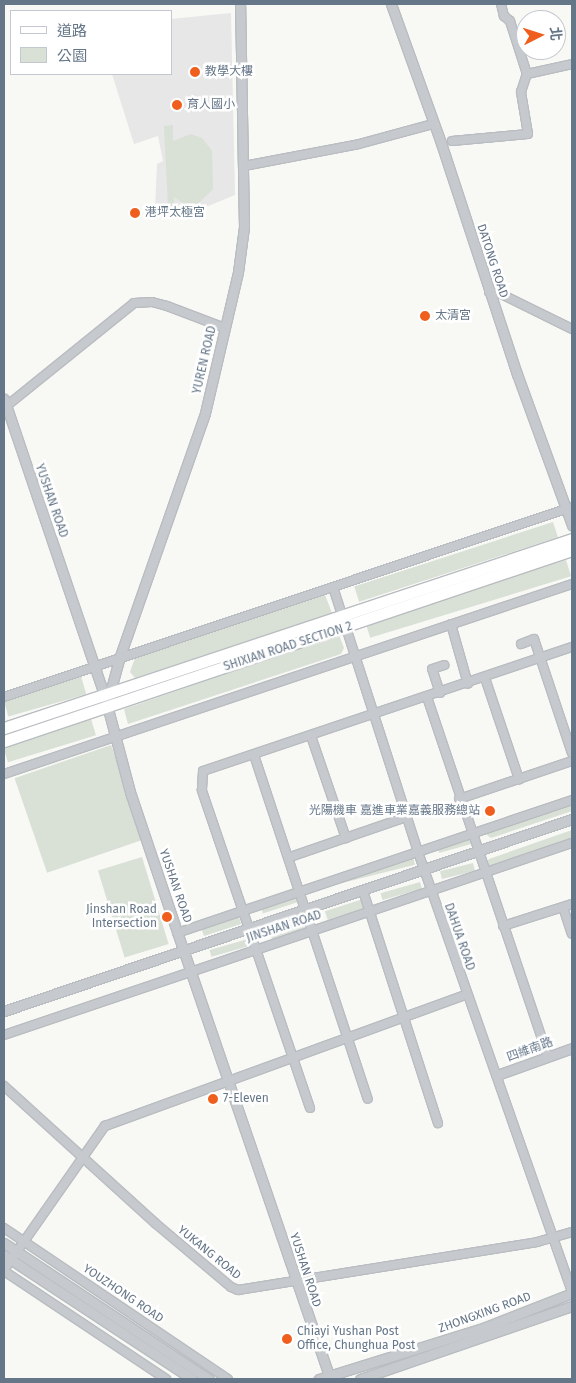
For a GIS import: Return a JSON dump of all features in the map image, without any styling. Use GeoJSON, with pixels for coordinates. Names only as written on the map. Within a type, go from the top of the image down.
{"type":"FeatureCollection","features":[{"type":"Feature","properties":{"kind":"main road","name":"SHIXIAN ROAD SECTION 2"},"geometry":{"type":"LineString","coordinates":[[4,728],[572,539]]}},
{"type":"Feature","properties":{"kind":"main road","name":"SHIXIAN ROAD SECTION 2"},"geometry":{"type":"LineString","coordinates":[[4,741],[106,706],[346,629],[572,550]]}},
{"type":"Feature","properties":{"kind":"street","name":"YUREN ROAD"},"geometry":{"type":"LineString","coordinates":[[106,706],[107,693],[205,413],[226,328],[244,232],[240,4]]}},
{"type":"Feature","properties":{"kind":"street","name":"DATONG ROAD"},"geometry":{"type":"LineString","coordinates":[[391,4],[489,292],[569,508],[572,525]]}},
{"type":"Feature","properties":{"kind":"street"},"geometry":{"type":"LineString","coordinates":[[452,141],[528,134],[521,92],[526,74],[510,21],[504,16],[501,4]]}},
{"type":"Feature","properties":{"kind":"street"},"geometry":{"type":"LineString","coordinates":[[526,74],[572,64]]}},
{"type":"Feature","properties":{"kind":"street"},"geometry":{"type":"LineString","coordinates":[[244,166],[359,144],[433,124]]}},
{"type":"Feature","properties":{"kind":"street"},"geometry":{"type":"LineString","coordinates":[[489,292],[501,294],[572,329]]}},
{"type":"Feature","properties":{"kind":"street"},"geometry":{"type":"LineString","coordinates":[[5,405],[134,303],[152,302],[167,306],[226,328]]}},
{"type":"Feature","properties":{"kind":"street","name":"YUSHAN ROAD"},"geometry":{"type":"LineString","coordinates":[[5,405],[94,666],[107,693]]}},
{"type":"Feature","properties":{"kind":"street"},"geometry":{"type":"LineString","coordinates":[[4,697],[120,656],[569,508]]}},
{"type":"Feature","properties":{"kind":"street"},"geometry":{"type":"LineString","coordinates":[[4,774],[572,584]]}},
{"type":"Feature","properties":{"kind":"street","name":"DAHUA ROAD"},"geometry":{"type":"LineString","coordinates":[[332,587],[406,817],[572,1292]]}},
{"type":"Feature","properties":{"kind":"street"},"geometry":{"type":"LineString","coordinates":[[450,624],[468,684]]}},
{"type":"Feature","properties":{"kind":"street"},"geometry":{"type":"LineString","coordinates":[[521,644],[534,639],[543,659],[572,753]]}},
{"type":"Feature","properties":{"kind":"street"},"geometry":{"type":"LineString","coordinates":[[310,1108],[202,790],[203,771],[543,659],[572,647]]}},
{"type":"Feature","properties":{"kind":"street"},"geometry":{"type":"LineString","coordinates":[[440,693],[432,669],[444,665]]}},
{"type":"Feature","properties":{"kind":"street"},"geometry":{"type":"LineString","coordinates":[[485,678],[519,779]]}},
{"type":"Feature","properties":{"kind":"street"},"geometry":{"type":"LineString","coordinates":[[427,697],[484,874],[548,1056]]}},
{"type":"Feature","properties":{"kind":"street","name":"YUSHAN ROAD"},"geometry":{"type":"LineString","coordinates":[[106,706],[177,933],[329,1377]]}},
{"type":"Feature","properties":{"kind":"street"},"geometry":{"type":"LineString","coordinates":[[311,736],[346,838]]}},
{"type":"Feature","properties":{"kind":"street"},"geometry":{"type":"LineString","coordinates":[[254,755],[290,857],[312,931],[368,1099]]}},
{"type":"Feature","properties":{"kind":"street"},"geometry":{"type":"LineString","coordinates":[[459,799],[572,761]]}},
{"type":"Feature","properties":{"kind":"street"},"geometry":{"type":"LineString","coordinates":[[177,933],[572,800]]}},
{"type":"Feature","properties":{"kind":"street"},"geometry":{"type":"LineString","coordinates":[[290,857],[406,817]]}},
{"type":"Feature","properties":{"kind":"street","name":"JINSHAN ROAD"},"geometry":{"type":"LineString","coordinates":[[4,1011],[306,911],[572,819]]}},
{"type":"Feature","properties":{"kind":"street","name":"JINSHAN ROAD"},"geometry":{"type":"LineString","coordinates":[[4,1035],[190,970],[484,874],[572,843]]}},
{"type":"Feature","properties":{"kind":"street"},"geometry":{"type":"LineString","coordinates":[[363,891],[368,912],[438,1123]]}},
{"type":"Feature","properties":{"kind":"street"},"geometry":{"type":"LineString","coordinates":[[503,926],[572,904]]}},
{"type":"Feature","properties":{"kind":"street"},"geometry":{"type":"LineString","coordinates":[[563,907],[572,934]]}},
{"type":"Feature","properties":{"kind":"street"},"geometry":{"type":"LineString","coordinates":[[166,1379],[4,1271],[8,1257],[18,1252],[25,1243],[80,1157],[105,1126],[227,1079],[467,994]]}},
{"type":"Feature","properties":{"kind":"street","name":"四維南路"},"geometry":{"type":"LineString","coordinates":[[497,1075],[572,1048]]}},
{"type":"Feature","properties":{"kind":"street","name":"YUKANG ROAD"},"geometry":{"type":"LineString","coordinates":[[4,1086],[80,1157],[230,1287],[238,1290],[552,1239],[572,1232]]}},
{"type":"Feature","properties":{"kind":"street","name":"YOUZHONG ROAD"},"geometry":{"type":"LineString","coordinates":[[4,1228],[228,1379]]}},
{"type":"Feature","properties":{"kind":"street","name":"YOUZHONG ROAD"},"geometry":{"type":"LineString","coordinates":[[4,1243],[208,1379]]}},
{"type":"Feature","properties":{"kind":"street"},"geometry":{"type":"LineString","coordinates":[[8,1257],[192,1379]]}},
{"type":"Feature","properties":{"kind":"street","name":"ZHONGXING ROAD"},"geometry":{"type":"LineString","coordinates":[[318,1379],[349,1372],[483,1328],[572,1292]]}},
{"type":"Feature","properties":{"kind":"street","name":"ZHONGXING ROAD"},"geometry":{"type":"LineString","coordinates":[[360,1379],[572,1306]]}},
{"type":"Feature","properties":{"kind":"shaded area","name":"育人國小"},"geometry":{"type":"Polygon","coordinates":[[[231,13],[235,195],[208,206],[155,208],[157,164],[163,161],[158,136],[134,144],[112,75],[172,75],[172,19],[231,13]]]}},
{"type":"Feature","properties":{"kind":"green space"},"geometry":{"type":"Polygon","coordinates":[[[173,125],[173,141],[191,134],[202,138],[212,151],[213,189],[197,205],[184,204],[174,197],[174,207],[168,207],[164,126],[173,125]]]}},
{"type":"Feature","properties":{"kind":"green space"},"geometry":{"type":"Polygon","coordinates":[[[553,522],[558,537],[359,602],[354,587],[553,522]]]}},
{"type":"Feature","properties":{"kind":"green space"},"geometry":{"type":"Polygon","coordinates":[[[566,560],[571,576],[370,638],[365,621],[566,560]]]}},
{"type":"Feature","properties":{"kind":"green space"},"geometry":{"type":"Polygon","coordinates":[[[325,595],[332,613],[135,678],[130,672],[135,658],[325,595]]]}},
{"type":"Feature","properties":{"kind":"green space"},"geometry":{"type":"Polygon","coordinates":[[[339,635],[344,648],[341,654],[128,724],[124,709],[339,635]]]}},
{"type":"Feature","properties":{"kind":"green space"},"geometry":{"type":"Polygon","coordinates":[[[81,676],[86,694],[8,717],[4,698],[81,676]]]}},
{"type":"Feature","properties":{"kind":"green space"},"geometry":{"type":"Polygon","coordinates":[[[91,719],[96,735],[8,762],[4,746],[91,719]]]}},
{"type":"Feature","properties":{"kind":"green space"},"geometry":{"type":"Polygon","coordinates":[[[111,745],[144,840],[47,873],[15,778],[111,745]]]}},
{"type":"Feature","properties":{"kind":"green space"},"geometry":{"type":"Polygon","coordinates":[[[572,801],[572,811],[491,838],[487,835],[486,831],[572,801]]]}},
{"type":"Feature","properties":{"kind":"green space"},"geometry":{"type":"Polygon","coordinates":[[[572,830],[572,839],[491,867],[486,863],[489,859],[572,830]]]}},
{"type":"Feature","properties":{"kind":"green space"},"geometry":{"type":"Polygon","coordinates":[[[470,837],[472,844],[439,853],[437,846],[470,837]]]}},
{"type":"Feature","properties":{"kind":"green space"},"geometry":{"type":"Polygon","coordinates":[[[142,857],[169,944],[125,957],[98,870],[142,857]]]}},
{"type":"Feature","properties":{"kind":"green space"},"geometry":{"type":"Polygon","coordinates":[[[413,857],[415,865],[316,889],[314,882],[413,857]]]}},
{"type":"Feature","properties":{"kind":"green space"},"geometry":{"type":"Polygon","coordinates":[[[473,863],[475,871],[442,879],[440,871],[473,863]]]}},
{"type":"Feature","properties":{"kind":"green space"},"geometry":{"type":"Polygon","coordinates":[[[420,882],[422,889],[383,900],[381,893],[420,882]]]}},
{"type":"Feature","properties":{"kind":"green space"},"geometry":{"type":"Polygon","coordinates":[[[300,895],[302,901],[263,913],[261,908],[300,895]]]}},
{"type":"Feature","properties":{"kind":"green space"},"geometry":{"type":"Polygon","coordinates":[[[363,899],[366,908],[328,920],[325,911],[363,899]]]}},
{"type":"Feature","properties":{"kind":"green space"},"geometry":{"type":"Polygon","coordinates":[[[239,917],[241,924],[204,936],[201,928],[239,917]]]}},
{"type":"Feature","properties":{"kind":"green space"},"geometry":{"type":"Polygon","coordinates":[[[306,919],[309,927],[273,941],[270,933],[306,919]]]}},
{"type":"Feature","properties":{"kind":"green space"},"geometry":{"type":"Polygon","coordinates":[[[248,939],[250,946],[211,957],[210,950],[248,939]]]}},
{"type":"Feature","properties":{"kind":"place","name":"教學大樓"},"geometry":{"type":"Point","coordinates":[195,72]}},
{"type":"Feature","properties":{"kind":"place","name":"育人國小"},"geometry":{"type":"Point","coordinates":[177,105]}},
{"type":"Feature","properties":{"kind":"place","name":"港坪太極宮"},"geometry":{"type":"Point","coordinates":[135,213]}},
{"type":"Feature","properties":{"kind":"place","name":"太清宮"},"geometry":{"type":"Point","coordinates":[425,316]}},
{"type":"Feature","properties":{"kind":"place","name":"光陽機車 嘉進車業嘉義服務總站"},"geometry":{"type":"Point","coordinates":[490,811]}},
{"type":"Feature","properties":{"kind":"place","name":"Jinshan Road Intersection"},"geometry":{"type":"Point","coordinates":[167,917]}},
{"type":"Feature","properties":{"kind":"place","name":"7-Eleven"},"geometry":{"type":"Point","coordinates":[213,1099]}},
{"type":"Feature","properties":{"kind":"place","name":"Chiayi Yushan Post Office, Chunghua Post"},"geometry":{"type":"Point","coordinates":[287,1339]}}]}
